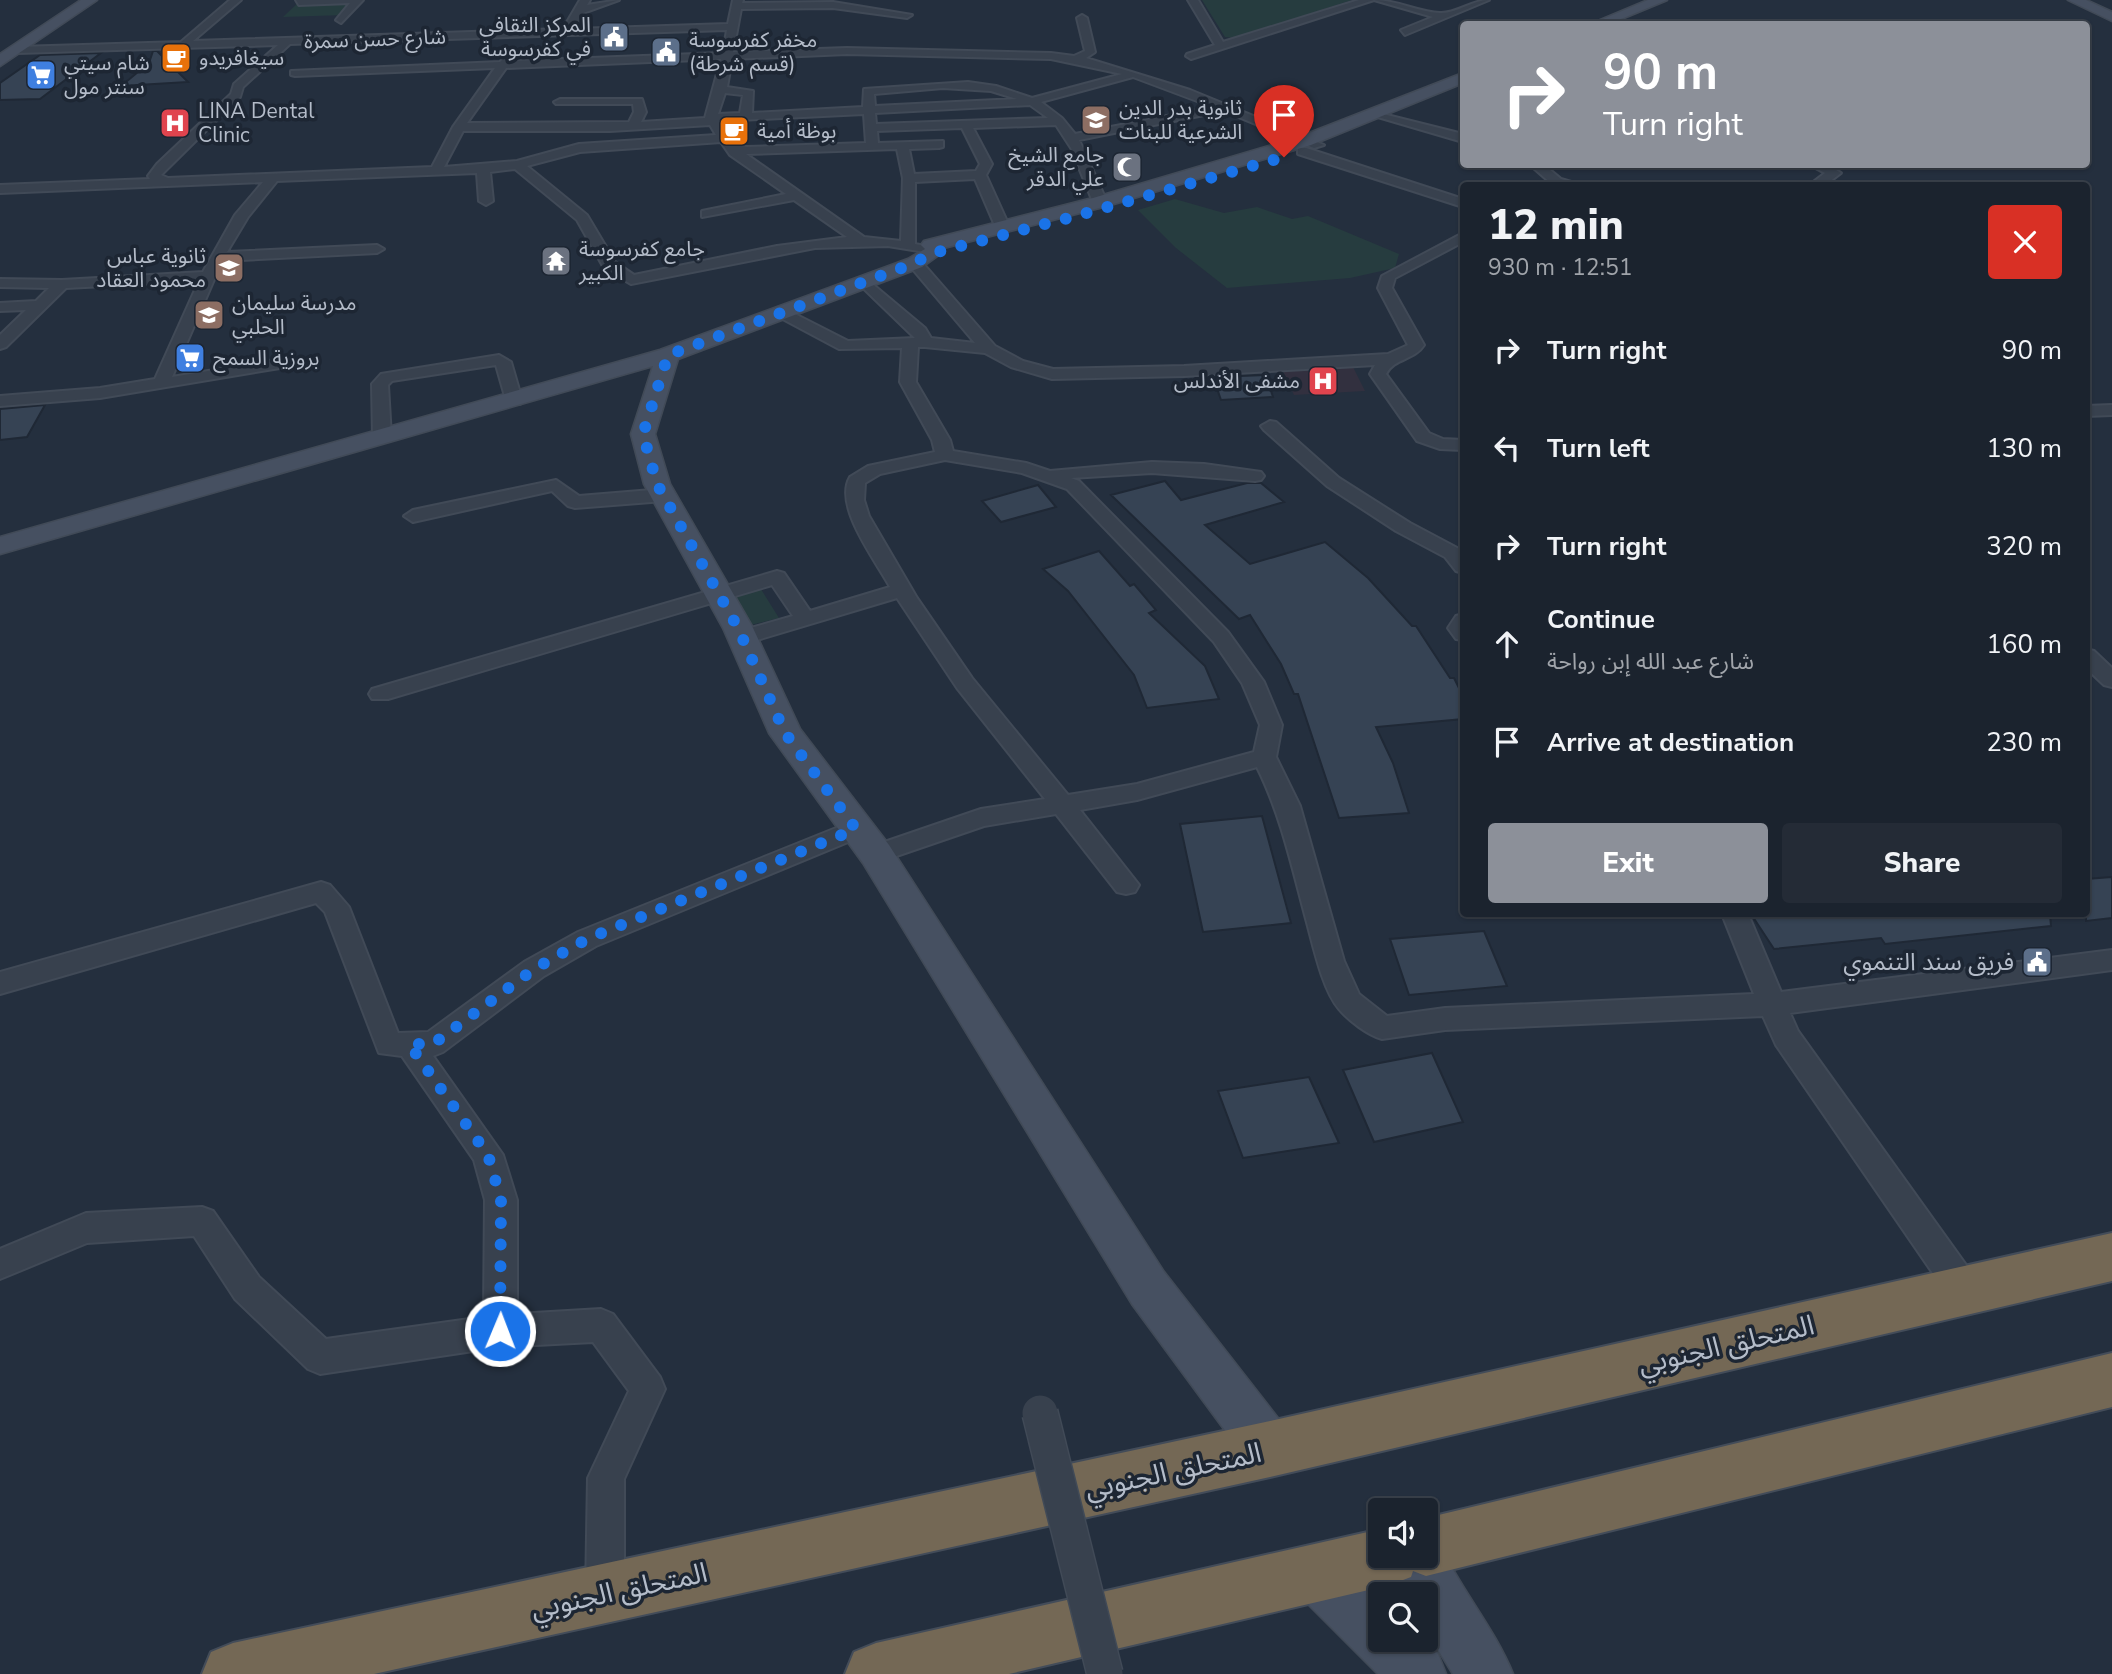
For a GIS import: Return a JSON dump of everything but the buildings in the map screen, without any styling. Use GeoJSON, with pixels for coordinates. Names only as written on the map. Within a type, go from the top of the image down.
{"type":"FeatureCollection","features":[{"type":"Feature","properties":{"kind":"highway","name":"المتحلق الجنوبي"},"geometry":{"type":"LineString","coordinates":[[233,1674],[1270,1449],[2112,1257]]}},
{"type":"Feature","properties":{"kind":"highway"},"geometry":{"type":"LineString","coordinates":[[1438,1544],[2112,1381]]}},
{"type":"Feature","properties":{"kind":"highway"},"geometry":{"type":"LineString","coordinates":[[876,1674],[1368,1561]]}},
{"type":"Feature","properties":{"kind":"street"},"geometry":{"type":"LineString","coordinates":[[0,48],[73,0]]}},
{"type":"Feature","properties":{"kind":"street"},"geometry":{"type":"LineString","coordinates":[[0,61],[90,0]]}},
{"type":"Feature","properties":{"kind":"street"},"geometry":{"type":"LineString","coordinates":[[184,44],[236,0]]}},
{"type":"Feature","properties":{"kind":"street"},"geometry":{"type":"LineString","coordinates":[[301,0],[299,2],[358,1],[341,20]]}},
{"type":"Feature","properties":{"kind":"street"},"geometry":{"type":"LineString","coordinates":[[567,33],[585,0]]}},
{"type":"Feature","properties":{"kind":"street"},"geometry":{"type":"LineString","coordinates":[[579,11],[614,0]]}},
{"type":"Feature","properties":{"kind":"street"},"geometry":{"type":"LineString","coordinates":[[1193,0],[1221,47]]}},
{"type":"Feature","properties":{"kind":"street"},"geometry":{"type":"LineString","coordinates":[[1191,57],[1368,0]]}},
{"type":"Feature","properties":{"kind":"street"},"geometry":{"type":"LineString","coordinates":[[1379,0],[1445,17]]}},
{"type":"Feature","properties":{"kind":"street"},"geometry":{"type":"LineString","coordinates":[[1405,32],[1484,0]]}},
{"type":"Feature","properties":{"kind":"street"},"geometry":{"type":"LineString","coordinates":[[1606,21],[1660,0]]}},
{"type":"Feature","properties":{"kind":"street"},"geometry":{"type":"LineString","coordinates":[[1626,21],[1679,0]]}},
{"type":"Feature","properties":{"kind":"street"},"geometry":{"type":"LineString","coordinates":[[2075,0],[2112,17]]}},
{"type":"Feature","properties":{"kind":"street"},"geometry":{"type":"LineString","coordinates":[[858,238],[727,143],[712,116],[721,89],[737,3],[833,5],[907,15]]}},
{"type":"Feature","properties":{"kind":"street"},"geometry":{"type":"LineString","coordinates":[[1077,59],[1090,52],[1082,18]]}},
{"type":"Feature","properties":{"kind":"street","name":"شارع حسن سمرة"},"geometry":{"type":"LineString","coordinates":[[18,50],[732,27]]}},
{"type":"Feature","properties":{"kind":"street"},"geometry":{"type":"LineString","coordinates":[[437,169],[459,127],[505,64],[522,34]]}},
{"type":"Feature","properties":{"kind":"street"},"geometry":{"type":"LineString","coordinates":[[164,181],[154,176],[160,167],[236,95],[238,86],[288,41]]}},
{"type":"Feature","properties":{"kind":"street"},"geometry":{"type":"LineString","coordinates":[[295,73],[505,64],[580,67],[726,57],[885,51],[1077,59],[1226,108],[1308,146],[1460,202]]}},
{"type":"Feature","properties":{"kind":"street"},"geometry":{"type":"LineString","coordinates":[[640,112],[745,118],[1030,102],[1130,75]]}},
{"type":"Feature","properties":{"kind":"street"},"geometry":{"type":"LineString","coordinates":[[518,165],[582,218],[609,265],[631,280],[858,238],[879,238],[924,251],[1236,173],[1383,115],[1460,79]]}},
{"type":"Feature","properties":{"kind":"street"},"geometry":{"type":"LineString","coordinates":[[872,146],[868,91],[942,84],[981,84],[1007,91],[1059,121],[1100,201]]}},
{"type":"Feature","properties":{"kind":"street"},"geometry":{"type":"LineString","coordinates":[[721,89],[749,93],[745,118]]}},
{"type":"Feature","properties":{"kind":"street"},"geometry":{"type":"LineString","coordinates":[[1383,115],[1460,90]]}},
{"type":"Feature","properties":{"kind":"street"},"geometry":{"type":"LineString","coordinates":[[545,127],[563,97],[638,101],[640,112],[633,125]]}},
{"type":"Feature","properties":{"kind":"street"},"geometry":{"type":"LineString","coordinates":[[1070,138],[1226,108]]}},
{"type":"Feature","properties":{"kind":"street"},"geometry":{"type":"LineString","coordinates":[[1383,115],[1460,137]]}},
{"type":"Feature","properties":{"kind":"street"},"geometry":{"type":"LineString","coordinates":[[459,127],[633,125],[712,116]]}},
{"type":"Feature","properties":{"kind":"street"},"geometry":{"type":"LineString","coordinates":[[871,128],[1059,121]]}},
{"type":"Feature","properties":{"kind":"street"},"geometry":{"type":"LineString","coordinates":[[966,125],[986,164],[980,174]]}},
{"type":"Feature","properties":{"kind":"street"},"geometry":{"type":"LineString","coordinates":[[0,189],[483,169],[518,165],[579,148],[727,143],[747,151],[879,238]]}},
{"type":"Feature","properties":{"kind":"street"},"geometry":{"type":"LineString","coordinates":[[747,151],[939,144]]}},
{"type":"Feature","properties":{"kind":"street"},"geometry":{"type":"LineString","coordinates":[[902,145],[924,251],[989,349]]}},
{"type":"Feature","properties":{"kind":"street"},"geometry":{"type":"LineString","coordinates":[[0,546],[668,355],[784,314],[864,281],[924,251],[1308,146]]}},
{"type":"Feature","properties":{"kind":"street"},"geometry":{"type":"LineString","coordinates":[[1539,168],[1554,182]]}},
{"type":"Feature","properties":{"kind":"street"},"geometry":{"type":"LineString","coordinates":[[1820,182],[1835,173],[1823,168]]}},
{"type":"Feature","properties":{"kind":"street"},"geometry":{"type":"LineString","coordinates":[[483,169],[486,201]]}},
{"type":"Feature","properties":{"kind":"street"},"geometry":{"type":"LineString","coordinates":[[909,178],[980,174]]}},
{"type":"Feature","properties":{"kind":"street"},"geometry":{"type":"LineString","coordinates":[[980,174],[1003,228]]}},
{"type":"Feature","properties":{"kind":"street"},"geometry":{"type":"LineString","coordinates":[[161,383],[217,257],[242,215],[274,177]]}},
{"type":"Feature","properties":{"kind":"street"},"geometry":{"type":"LineString","coordinates":[[707,214],[799,195]]}},
{"type":"Feature","properties":{"kind":"street"},"geometry":{"type":"LineString","coordinates":[[784,314],[845,346],[918,343],[989,349],[1017,364],[1052,374],[1184,371],[1391,359],[1413,350],[1416,345],[1385,288],[1389,276],[1460,239]]}},
{"type":"Feature","properties":{"kind":"street"},"geometry":{"type":"LineString","coordinates":[[217,257],[377,249]]}},
{"type":"Feature","properties":{"kind":"street"},"geometry":{"type":"LineString","coordinates":[[0,283],[62,284],[209,276]]}},
{"type":"Feature","properties":{"kind":"street"},"geometry":{"type":"LineString","coordinates":[[864,281],[920,331],[908,382],[940,440],[945,455]]}},
{"type":"Feature","properties":{"kind":"street"},"geometry":{"type":"LineString","coordinates":[[0,344],[62,284]]}},
{"type":"Feature","properties":{"kind":"street"},"geometry":{"type":"LineString","coordinates":[[0,307],[41,305]]}},
{"type":"Feature","properties":{"kind":"street"},"geometry":{"type":"LineString","coordinates":[[668,355],[643,434],[657,484],[719,593],[785,733],[866,841],[1148,1288],[1270,1449]]}},
{"type":"Feature","properties":{"kind":"street"},"geometry":{"type":"LineString","coordinates":[[1391,359],[1378,374],[1419,433],[1440,444],[1460,445]]}},
{"type":"Feature","properties":{"kind":"street"},"geometry":{"type":"LineString","coordinates":[[382,437],[380,384],[387,377],[499,360],[503,362],[514,400]]}},
{"type":"Feature","properties":{"kind":"street"},"geometry":{"type":"LineString","coordinates":[[0,401],[100,393],[280,364]]}},
{"type":"Feature","properties":{"kind":"street"},"geometry":{"type":"LineString","coordinates":[[2090,399],[2112,397]]}},
{"type":"Feature","properties":{"kind":"street"},"geometry":{"type":"LineString","coordinates":[[2090,411],[2112,410]]}},
{"type":"Feature","properties":{"kind":"street"},"geometry":{"type":"LineString","coordinates":[[1270,426],[1333,482],[1403,527],[1452,553],[1460,563]]}},
{"type":"Feature","properties":{"kind":"street"},"geometry":{"type":"LineString","coordinates":[[1419,433],[1460,430]]}},
{"type":"Feature","properties":{"kind":"street"},"geometry":{"type":"LineString","coordinates":[[1126,885],[900,590],[855,502],[856,481],[874,470],[945,455],[1026,468],[1073,485],[1221,637],[1253,682],[1271,724],[1264,757],[1288,806],[1331,961],[1348,1001],[1382,1028],[1445,1020],[1772,1004],[2112,960]]}},
{"type":"Feature","properties":{"kind":"street"},"geometry":{"type":"LineString","coordinates":[[1049,476],[1102,469],[1222,471],[1255,477]]}},
{"type":"Feature","properties":{"kind":"street"},"geometry":{"type":"LineString","coordinates":[[414,516],[556,485],[575,502],[664,495]]}},
{"type":"Feature","properties":{"kind":"street"},"geometry":{"type":"LineString","coordinates":[[380,694],[777,577],[805,619]]}},
{"type":"Feature","properties":{"kind":"street"},"geometry":{"type":"LineString","coordinates":[[740,638],[900,590]]}},
{"type":"Feature","properties":{"kind":"street"},"geometry":{"type":"LineString","coordinates":[[2090,660],[2112,680]]}},
{"type":"Feature","properties":{"kind":"street"},"geometry":{"type":"LineString","coordinates":[[0,983],[321,892],[335,907],[389,1045],[433,1044],[534,969],[587,939],[866,841],[1061,803],[1137,792],[1264,757]]}},
{"type":"Feature","properties":{"kind":"street"},"geometry":{"type":"LineString","coordinates":[[1736,917],[1786,1037],[1964,1290]]}},
{"type":"Feature","properties":{"kind":"street"},"geometry":{"type":"LineString","coordinates":[[409,1044],[488,1155],[501,1200],[500,1331]]}},
{"type":"Feature","properties":{"kind":"street"},"geometry":{"type":"LineString","coordinates":[[0,1264],[86,1228],[202,1221],[247,1289],[320,1357],[500,1331],[601,1325],[648,1389],[606,1478],[605,1593]]}},
{"type":"Feature","properties":{"kind":"street"},"geometry":{"type":"LineString","coordinates":[[1040,1413],[1105,1674]]}},
{"type":"Feature","properties":{"kind":"street"},"geometry":{"type":"LineString","coordinates":[[1423,1568],[1430,1586],[1485,1674]]}},
{"type":"Feature","properties":{"kind":"street"},"geometry":{"type":"LineString","coordinates":[[1315,1573],[1368,1624]]}},
{"type":"Feature","properties":{"kind":"street"},"geometry":{"type":"LineString","coordinates":[[1396,1652],[1418,1674]]}},
{"type":"Feature","properties":{"kind":"shaded area","name":"مشفى الأندلس"},"geometry":{"type":"Polygon","coordinates":[[[1353,367],[1365,391],[1294,395],[1283,371],[1353,367]]]}},
{"type":"Feature","properties":{"kind":"green space"},"geometry":{"type":"Polygon","coordinates":[[[358,0],[345,15],[283,17],[299,2],[358,0]]]}},
{"type":"Feature","properties":{"kind":"green space"},"geometry":{"type":"Polygon","coordinates":[[[1202,0],[1352,0],[1236,38],[1225,37],[1202,0]]]}},
{"type":"Feature","properties":{"kind":"green space"},"geometry":{"type":"Polygon","coordinates":[[[1175,199],[1224,213],[1257,207],[1292,219],[1308,216],[1399,254],[1395,268],[1350,278],[1227,288],[1176,248],[1138,210],[1175,199]]]}},
{"type":"Feature","properties":{"kind":"green space"},"geometry":{"type":"Polygon","coordinates":[[[759,586],[779,618],[738,628],[721,597],[759,586]]]}},
{"type":"Feature","properties":{"kind":"place","name":"المركز الثقافي في كفرسوسة"},"geometry":{"type":"Point","coordinates":[614,37]}},
{"type":"Feature","properties":{"kind":"place","name":"مخفر كفرسوسة (قسم شرطة)"},"geometry":{"type":"Point","coordinates":[666,52]}},
{"type":"Feature","properties":{"kind":"place","name":"سيغافريدو"},"geometry":{"type":"Point","coordinates":[176,58]}},
{"type":"Feature","properties":{"kind":"place","name":"شام سيتي سنتر مول"},"geometry":{"type":"Point","coordinates":[41,75]}},
{"type":"Feature","properties":{"kind":"place","name":"ثانوية بدر الدين الشرعية للبنات"},"geometry":{"type":"Point","coordinates":[1096,120]}},
{"type":"Feature","properties":{"kind":"place","name":"LINA Dental Clinic"},"geometry":{"type":"Point","coordinates":[175,123]}},
{"type":"Feature","properties":{"kind":"place","name":"بوظة أمية"},"geometry":{"type":"Point","coordinates":[734,131]}},
{"type":"Feature","properties":{"kind":"place","name":"جامع الشيخ علي الدقر"},"geometry":{"type":"Point","coordinates":[1127,167]}},
{"type":"Feature","properties":{"kind":"place","name":"جامع كفرسوسة الكبير"},"geometry":{"type":"Point","coordinates":[556,261]}},
{"type":"Feature","properties":{"kind":"place","name":"ثانوية عباس محمود العقاد"},"geometry":{"type":"Point","coordinates":[229,268]}},
{"type":"Feature","properties":{"kind":"place","name":"مدرسة سليمان الحلبي"},"geometry":{"type":"Point","coordinates":[209,315]}},
{"type":"Feature","properties":{"kind":"place","name":"بروزية السمح"},"geometry":{"type":"Point","coordinates":[190,358]}},
{"type":"Feature","properties":{"kind":"place","name":"مشفى الأندلس"},"geometry":{"type":"Point","coordinates":[1323,381]}},
{"type":"Feature","properties":{"kind":"place","name":"فريق سند التنموي"},"geometry":{"type":"Point","coordinates":[2037,962]}},
{"type":"Feature","properties":{"kind":"route"},"geometry":{"type":"LineString","coordinates":[[500,1331],[501,1200],[488,1155],[409,1044],[433,1044],[534,969],[587,939],[856,829],[785,733],[740,638],[738,628],[657,484],[643,434],[668,355],[784,314],[915,263],[930,254],[1284,157]]}}]}
